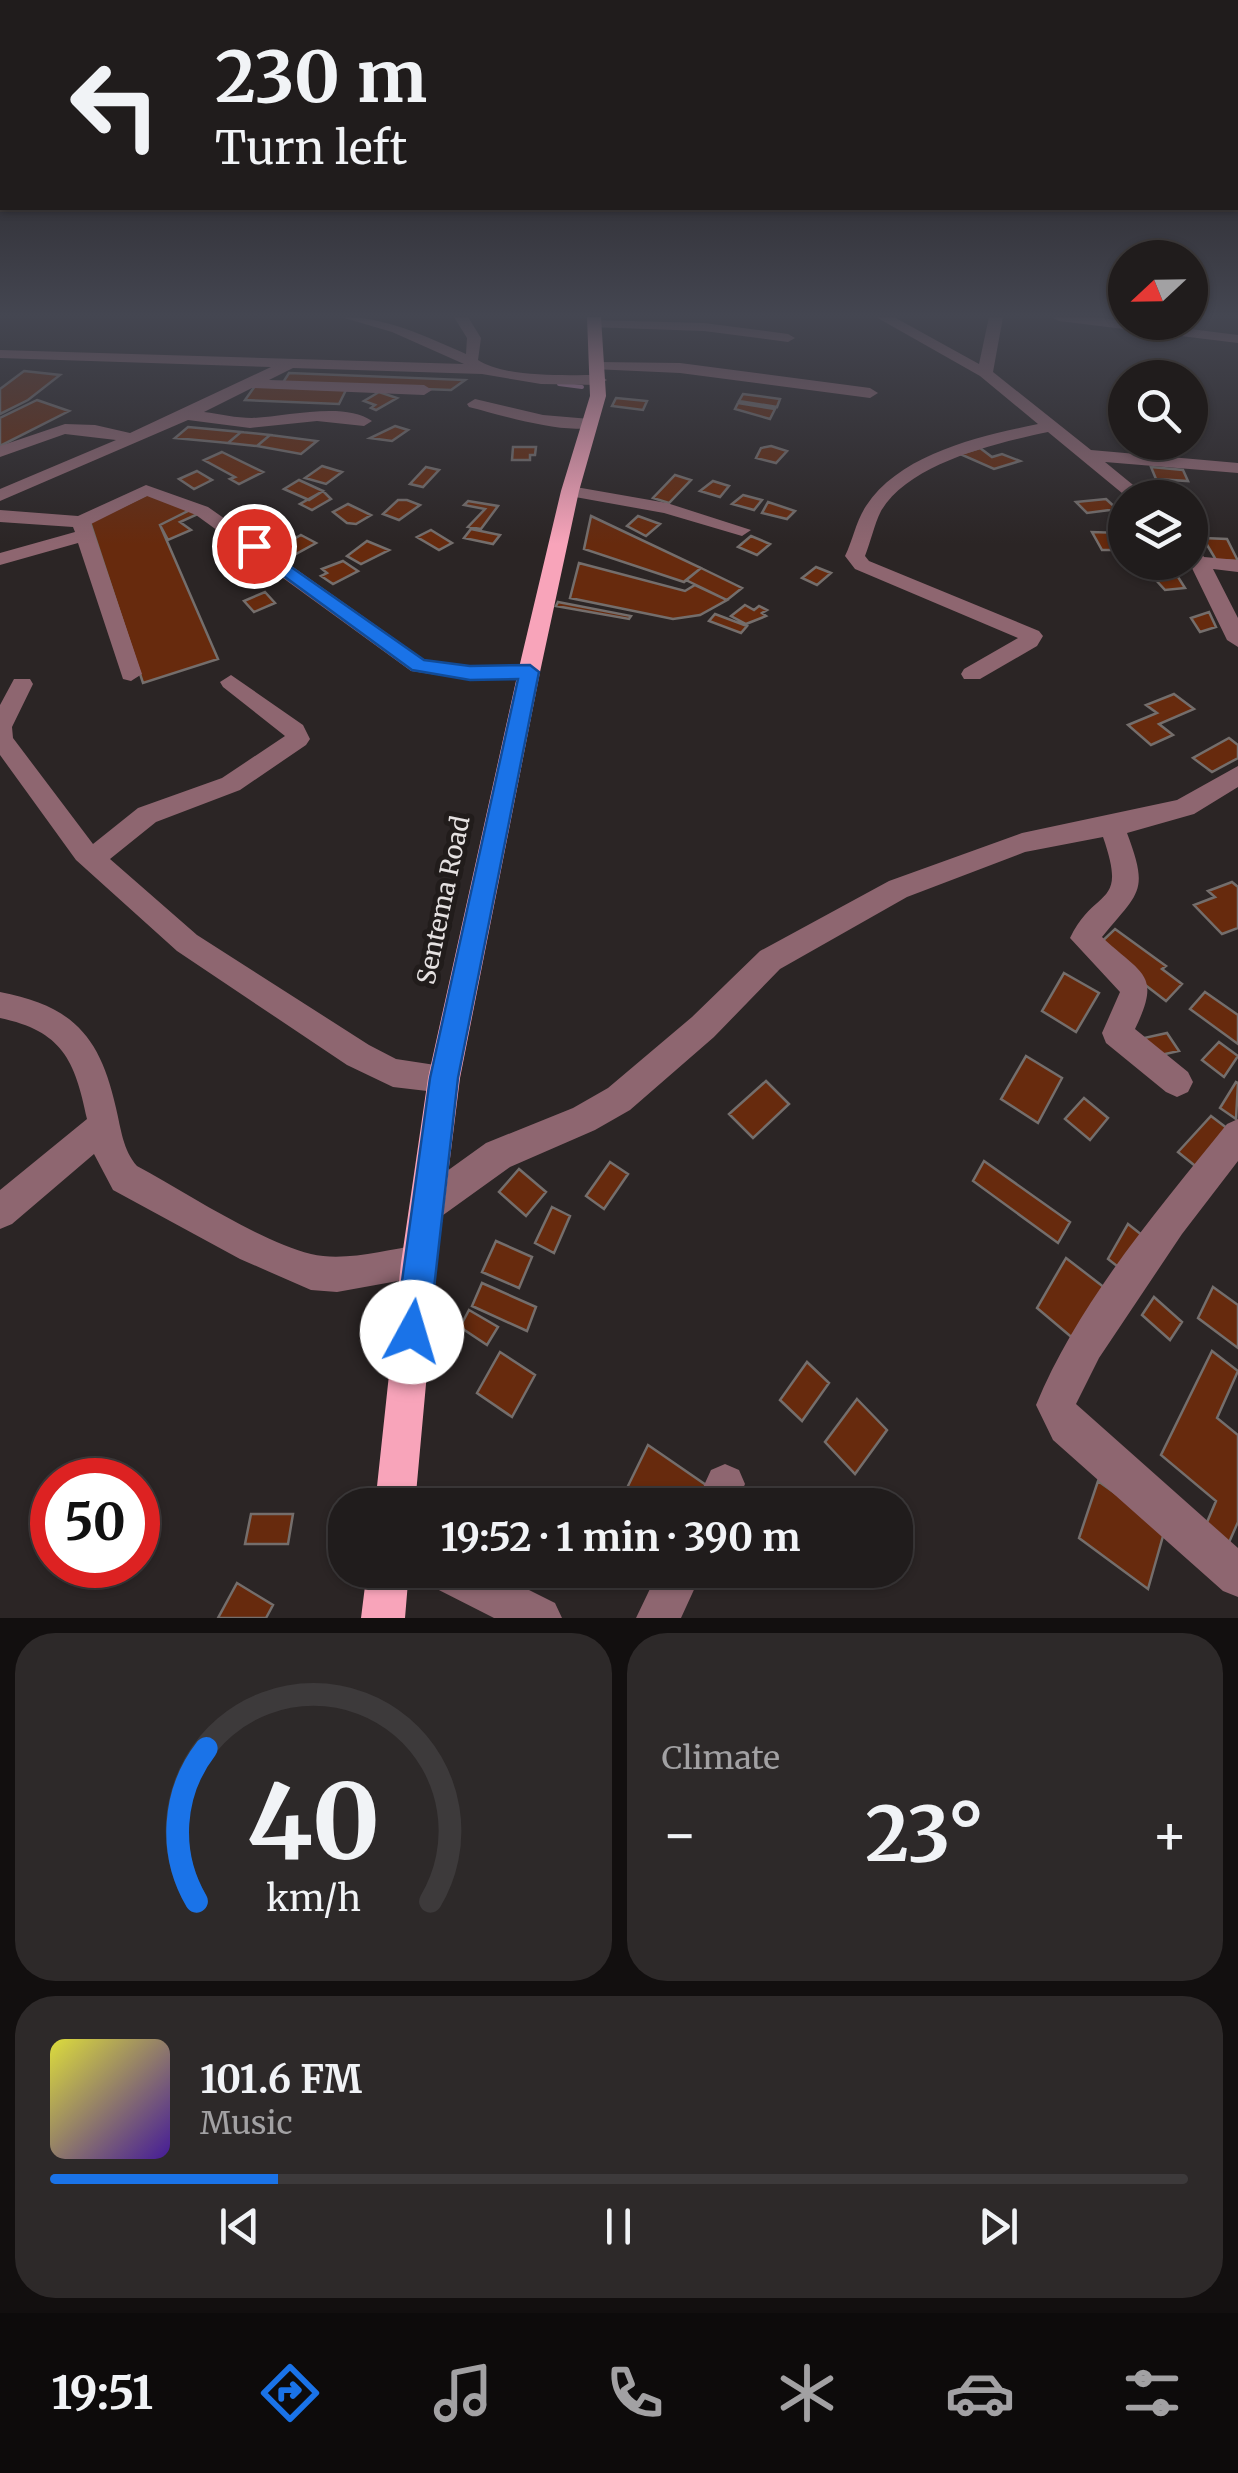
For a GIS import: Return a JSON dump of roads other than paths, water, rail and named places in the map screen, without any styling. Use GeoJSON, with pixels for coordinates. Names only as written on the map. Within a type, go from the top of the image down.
{"type":"FeatureCollection","features":[{"type":"Feature","properties":{"kind":"main road","name":"Sentema Road"},"geometry":{"type":"LineString","coordinates":[[397,1488],[419,1262],[444,1078],[570,491],[596,393]]}},
{"type":"Feature","properties":{"kind":"main road"},"geometry":{"type":"LineString","coordinates":[[384,1618],[386,1588]]}},
{"type":"Feature","properties":{"kind":"street"},"geometry":{"type":"LineString","coordinates":[[0,496],[231,393]]}},
{"type":"Feature","properties":{"kind":"street"},"geometry":{"type":"LineString","coordinates":[[859,393],[870,394]]}},
{"type":"Feature","properties":{"kind":"street"},"geometry":{"type":"LineString","coordinates":[[1017,393],[1119,480]]}},
{"type":"Feature","properties":{"kind":"street"},"geometry":{"type":"LineString","coordinates":[[475,404],[542,420],[590,424]]}},
{"type":"Feature","properties":{"kind":"street"},"geometry":{"type":"LineString","coordinates":[[186,415],[250,423],[317,416],[364,422]]}},
{"type":"Feature","properties":{"kind":"street"},"geometry":{"type":"LineString","coordinates":[[0,452],[46,432],[78,426],[133,439]]}},
{"type":"Feature","properties":{"kind":"street"},"geometry":{"type":"LineString","coordinates":[[972,674],[1030,642],[1032,636],[950,605],[862,565],[855,556],[876,504],[909,475],[960,452],[1053,426]]}},
{"type":"Feature","properties":{"kind":"street"},"geometry":{"type":"LineString","coordinates":[[1089,455],[1238,468]]}},
{"type":"Feature","properties":{"kind":"street"},"geometry":{"type":"LineString","coordinates":[[0,559],[83,529],[146,490],[202,511],[419,666],[470,673],[530,672]]}},
{"type":"Feature","properties":{"kind":"street"},"geometry":{"type":"LineString","coordinates":[[570,491],[666,508],[742,530]]}},
{"type":"Feature","properties":{"kind":"street"},"geometry":{"type":"LineString","coordinates":[[0,516],[83,529]]}},
{"type":"Feature","properties":{"kind":"street"},"geometry":{"type":"LineString","coordinates":[[83,529],[131,674]]}},
{"type":"Feature","properties":{"kind":"street"},"geometry":{"type":"LineString","coordinates":[[1208,559],[1238,566]]}},
{"type":"Feature","properties":{"kind":"street"},"geometry":{"type":"LineString","coordinates":[[1207,580],[1238,640]]}},
{"type":"Feature","properties":{"kind":"street"},"geometry":{"type":"LineString","coordinates":[[92,858],[147,814],[231,784],[298,739],[295,732],[231,682]]}},
{"type":"Feature","properties":{"kind":"street"},"geometry":{"type":"LineString","coordinates":[[22,684],[0,727],[1,739],[60,823],[92,858],[187,942],[358,1054],[393,1073],[444,1078]]}},
{"type":"Feature","properties":{"kind":"street"},"geometry":{"type":"LineString","coordinates":[[426,1206],[498,1155],[584,1119],[618,1099],[703,1027],[760,968],[784,951],[912,883],[1022,843],[1184,807],[1238,775]]}},
{"type":"Feature","properties":{"kind":"street"},"geometry":{"type":"LineString","coordinates":[[1111,825],[1128,880],[1125,890],[1084,938],[1135,988],[1117,1033],[1177,1082]]}},
{"type":"Feature","properties":{"kind":"street"},"geometry":{"type":"LineString","coordinates":[[0,1005],[44,1015],[76,1040],[91,1075],[112,1162],[125,1178],[285,1263],[311,1272],[338,1274],[419,1262]]}},
{"type":"Feature","properties":{"kind":"street"},"geometry":{"type":"LineString","coordinates":[[0,1212],[104,1126]]}},
{"type":"Feature","properties":{"kind":"street"},"geometry":{"type":"LineString","coordinates":[[1238,1135],[1170,1222],[1086,1345],[1056,1405],[1067,1426],[1238,1576]]}},
{"type":"Feature","properties":{"kind":"street"},"geometry":{"type":"LineString","coordinates":[[480,1588],[540,1618]]}},
{"type":"Feature","properties":{"kind":"street"},"geometry":{"type":"LineString","coordinates":[[658,1618],[673,1588]]}}]}
